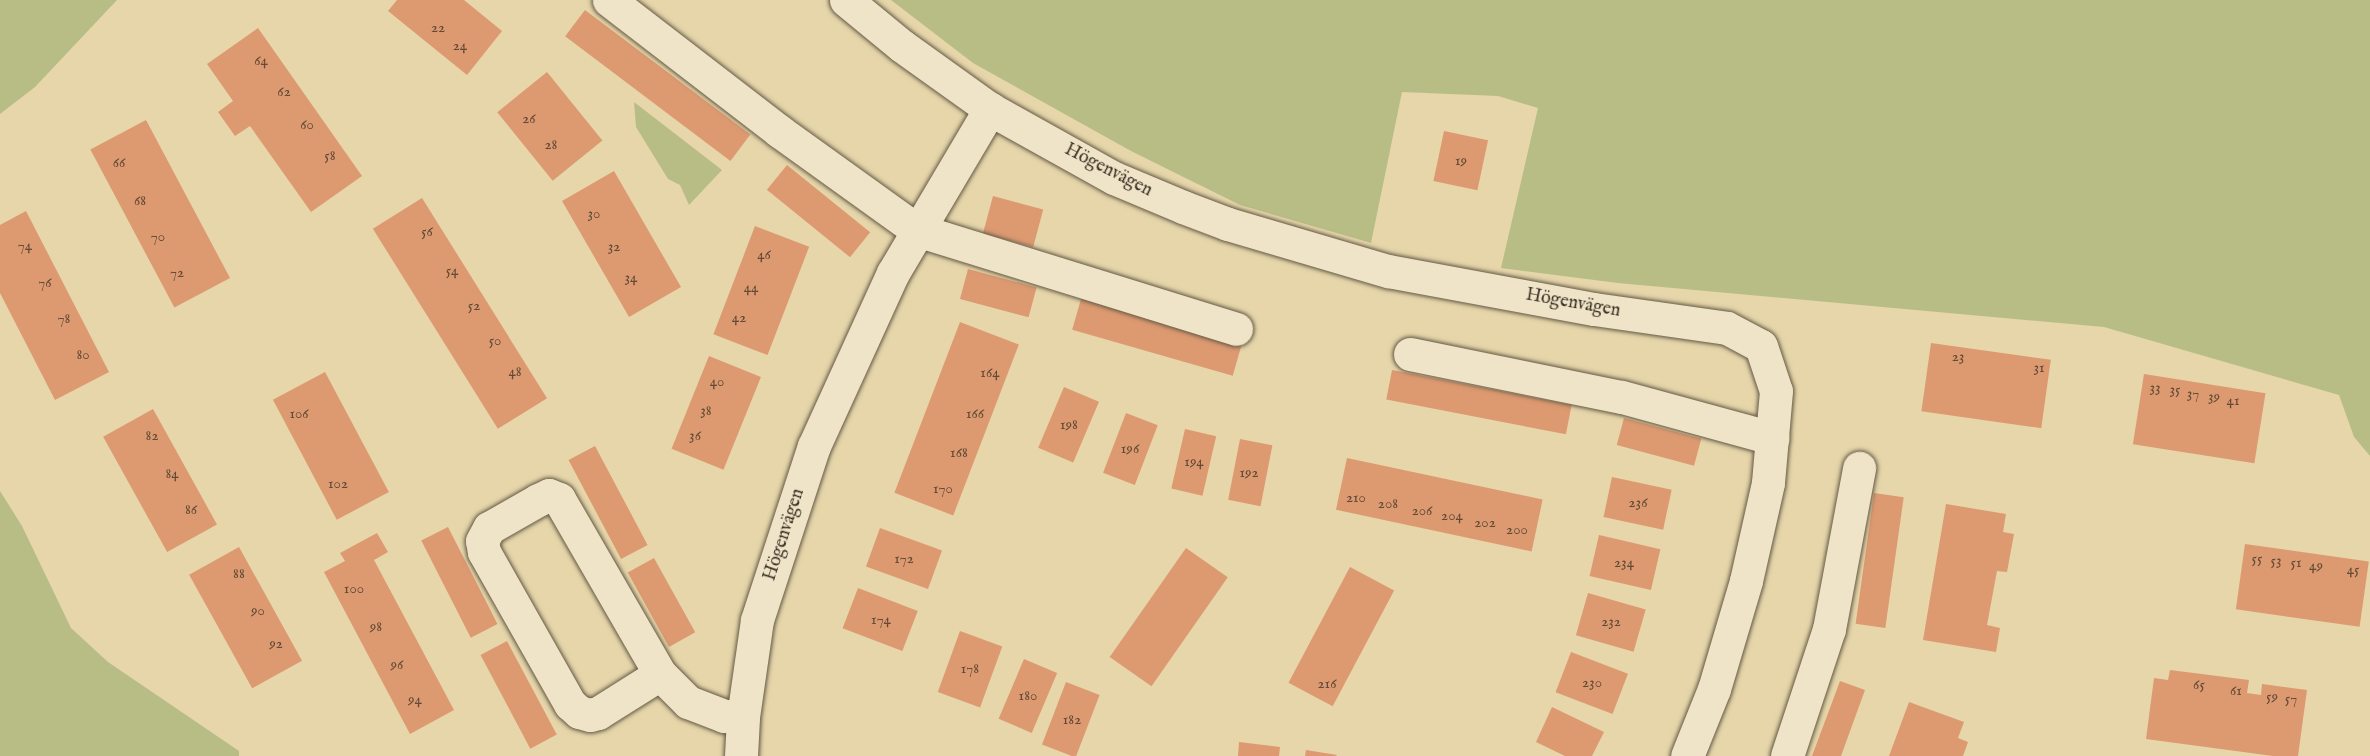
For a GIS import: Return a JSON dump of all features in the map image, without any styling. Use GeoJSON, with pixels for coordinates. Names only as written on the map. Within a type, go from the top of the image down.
{"type":"FeatureCollection","features":[{"type":"Feature","properties":{"kind":"street"},"geometry":{"type":"LineString","coordinates":[[609,0],[789,138],[917,230],[1236,328]]}},
{"type":"Feature","properties":{"kind":"street","name":"Högenvägen"},"geometry":{"type":"LineString","coordinates":[[846,0],[902,46],[990,109],[1114,178],[1228,224],[1388,271],[1594,309],[1727,328],[1761,346],[1776,392],[1768,483],[1746,581],[1714,689],[1687,756]]}},
{"type":"Feature","properties":{"kind":"street","name":"Högenvägen"},"geometry":{"type":"LineString","coordinates":[[741,756],[743,717],[757,620],[814,446],[893,273],[990,109]]}},
{"type":"Feature","properties":{"kind":"street"},"geometry":{"type":"LineString","coordinates":[[1410,354],[1622,397],[1772,438]]}},
{"type":"Feature","properties":{"kind":"street"},"geometry":{"type":"LineString","coordinates":[[1787,756],[1829,629],[1859,468]]}},
{"type":"Feature","properties":{"kind":"street"},"geometry":{"type":"LineString","coordinates":[[660,674],[598,713],[590,715],[579,712],[570,704],[484,552],[482,541],[489,528],[549,495],[559,499],[660,674],[688,702],[724,716],[743,717]]}},
{"type":"Feature","properties":{"kind":"green space"},"geometry":{"type":"Polygon","coordinates":[[[0,0],[117,0],[35,87],[0,114],[0,0]]]}},
{"type":"Feature","properties":{"kind":"green space"},"geometry":{"type":"Polygon","coordinates":[[[891,0],[2370,0],[2370,456],[2354,437],[2339,395],[2104,327],[1618,283],[1501,268],[1538,108],[1498,96],[1402,92],[1371,243],[1240,205],[1131,151],[973,63],[891,0]]]}},
{"type":"Feature","properties":{"kind":"green space"},"geometry":{"type":"Polygon","coordinates":[[[634,102],[722,170],[689,205],[680,185],[668,179],[636,127],[634,102]]]}},
{"type":"Feature","properties":{"kind":"green space"},"geometry":{"type":"Polygon","coordinates":[[[0,491],[22,526],[71,628],[108,662],[239,751],[239,756],[0,756],[0,491]]]}},
{"type":"Feature","properties":{"kind":"building"},"geometry":{"type":"Polygon","coordinates":[[[397,0],[464,0],[502,31],[467,75],[388,11],[397,0]]]}},
{"type":"Feature","properties":{"kind":"building"},"geometry":{"type":"Polygon","coordinates":[[[585,10],[750,135],[730,161],[565,36],[585,10]]]}},
{"type":"Feature","properties":{"kind":"building"},"geometry":{"type":"Polygon","coordinates":[[[258,28],[362,176],[311,212],[250,126],[235,136],[218,112],[233,101],[207,64],[258,28]]]}},
{"type":"Feature","properties":{"kind":"building"},"geometry":{"type":"Polygon","coordinates":[[[547,72],[602,140],[553,181],[497,112],[547,72]]]}},
{"type":"Feature","properties":{"kind":"building"},"geometry":{"type":"Polygon","coordinates":[[[146,120],[230,278],[174,308],[90,150],[146,120]]]}},
{"type":"Feature","properties":{"kind":"building"},"geometry":{"type":"Polygon","coordinates":[[[1444,131],[1488,140],[1477,190],[1433,181],[1444,131]]]}},
{"type":"Feature","properties":{"kind":"building"},"geometry":{"type":"Polygon","coordinates":[[[787,165],[870,232],[850,257],[767,190],[787,165]]]}},
{"type":"Feature","properties":{"kind":"building"},"geometry":{"type":"Polygon","coordinates":[[[614,171],[681,287],[629,317],[562,201],[614,171]]]}},
{"type":"Feature","properties":{"kind":"building"},"geometry":{"type":"Polygon","coordinates":[[[993,196],[1043,209],[1033,247],[983,234],[993,196]]]}},
{"type":"Feature","properties":{"kind":"building"},"geometry":{"type":"Polygon","coordinates":[[[422,198],[547,398],[498,429],[373,229],[422,198]]]}},
{"type":"Feature","properties":{"kind":"building"},"geometry":{"type":"Polygon","coordinates":[[[26,211],[109,372],[55,400],[0,293],[0,225],[26,211]]]}},
{"type":"Feature","properties":{"kind":"building"},"geometry":{"type":"Polygon","coordinates":[[[755,226],[809,247],[768,355],[713,334],[755,226]]]}},
{"type":"Feature","properties":{"kind":"building"},"geometry":{"type":"Polygon","coordinates":[[[968,269],[1037,287],[1029,317],[960,299],[968,269]]]}},
{"type":"Feature","properties":{"kind":"building"},"geometry":{"type":"Polygon","coordinates":[[[1081,299],[1242,345],[1233,376],[1072,330],[1081,299]]]}},
{"type":"Feature","properties":{"kind":"building"},"geometry":{"type":"Polygon","coordinates":[[[960,322],[1019,345],[953,515],[894,493],[960,322]]]}},
{"type":"Feature","properties":{"kind":"building"},"geometry":{"type":"Polygon","coordinates":[[[1931,343],[2051,360],[2041,428],[1921,411],[1931,343]]]}},
{"type":"Feature","properties":{"kind":"building"},"geometry":{"type":"Polygon","coordinates":[[[709,356],[761,377],[723,470],[672,449],[709,356]]]}},
{"type":"Feature","properties":{"kind":"building"},"geometry":{"type":"Polygon","coordinates":[[[1392,370],[1572,405],[1566,434],[1386,399],[1392,370]]]}},
{"type":"Feature","properties":{"kind":"building"},"geometry":{"type":"Polygon","coordinates":[[[325,372],[389,492],[337,520],[273,400],[325,372]]]}},
{"type":"Feature","properties":{"kind":"building"},"geometry":{"type":"Polygon","coordinates":[[[2144,374],[2265,393],[2254,463],[2133,444],[2144,374]]]}},
{"type":"Feature","properties":{"kind":"building"},"geometry":{"type":"Polygon","coordinates":[[[1064,387],[1099,402],[1073,463],[1038,448],[1064,387]]]}},
{"type":"Feature","properties":{"kind":"building"},"geometry":{"type":"Polygon","coordinates":[[[153,409],[217,524],[167,552],[103,437],[153,409]]]}},
{"type":"Feature","properties":{"kind":"building"},"geometry":{"type":"Polygon","coordinates":[[[1126,413],[1158,425],[1135,485],[1103,473],[1126,413]]]}},
{"type":"Feature","properties":{"kind":"building"},"geometry":{"type":"Polygon","coordinates":[[[1624,418],[1701,439],[1694,466],[1617,445],[1624,418]]]}},
{"type":"Feature","properties":{"kind":"building"},"geometry":{"type":"Polygon","coordinates":[[[1185,429],[1216,436],[1202,496],[1171,488],[1185,429]]]}},
{"type":"Feature","properties":{"kind":"building"},"geometry":{"type":"Polygon","coordinates":[[[1240,439],[1272,445],[1261,506],[1228,500],[1240,439]]]}},
{"type":"Feature","properties":{"kind":"building"},"geometry":{"type":"Polygon","coordinates":[[[595,446],[648,545],[621,559],[569,460],[595,446]]]}},
{"type":"Feature","properties":{"kind":"building"},"geometry":{"type":"Polygon","coordinates":[[[1347,458],[1543,500],[1532,551],[1336,510],[1347,458]]]}},
{"type":"Feature","properties":{"kind":"building"},"geometry":{"type":"Polygon","coordinates":[[[1612,477],[1672,490],[1663,530],[1603,517],[1612,477]]]}},
{"type":"Feature","properties":{"kind":"building"},"geometry":{"type":"Polygon","coordinates":[[[1874,493],[1904,497],[1885,628],[1856,624],[1874,493]]]}},
{"type":"Feature","properties":{"kind":"building"},"geometry":{"type":"Polygon","coordinates":[[[1946,504],[2006,514],[2003,532],[2014,534],[2007,572],[1997,571],[1987,625],[2000,628],[1996,652],[1923,640],[1946,504]]]}},
{"type":"Feature","properties":{"kind":"building"},"geometry":{"type":"Polygon","coordinates":[[[448,527],[497,624],[471,638],[421,541],[448,527]]]}},
{"type":"Feature","properties":{"kind":"building"},"geometry":{"type":"Polygon","coordinates":[[[880,528],[942,551],[928,589],[866,567],[880,528]]]}},
{"type":"Feature","properties":{"kind":"building"},"geometry":{"type":"Polygon","coordinates":[[[377,533],[388,552],[374,560],[454,710],[410,734],[324,572],[345,561],[340,553],[377,533]]]}},
{"type":"Feature","properties":{"kind":"building"},"geometry":{"type":"Polygon","coordinates":[[[1599,535],[1660,549],[1651,590],[1590,576],[1599,535]]]}},
{"type":"Feature","properties":{"kind":"building"},"geometry":{"type":"Polygon","coordinates":[[[2245,544],[2369,561],[2360,627],[2236,609],[2245,544]]]}},
{"type":"Feature","properties":{"kind":"building"},"geometry":{"type":"Polygon","coordinates":[[[239,547],[302,661],[252,688],[189,575],[239,547]]]}},
{"type":"Feature","properties":{"kind":"building"},"geometry":{"type":"Polygon","coordinates":[[[1186,548],[1228,577],[1151,686],[1110,657],[1186,548]]]}},
{"type":"Feature","properties":{"kind":"building"},"geometry":{"type":"Polygon","coordinates":[[[654,558],[695,632],[669,647],[628,573],[654,558]]]}},
{"type":"Feature","properties":{"kind":"building"},"geometry":{"type":"Polygon","coordinates":[[[1350,567],[1394,590],[1333,706],[1288,683],[1350,567]]]}},
{"type":"Feature","properties":{"kind":"building"},"geometry":{"type":"Polygon","coordinates":[[[858,588],[918,611],[902,651],[843,628],[858,588]]]}},
{"type":"Feature","properties":{"kind":"building"},"geometry":{"type":"Polygon","coordinates":[[[1588,593],[1646,610],[1634,652],[1576,635],[1588,593]]]}},
{"type":"Feature","properties":{"kind":"building"},"geometry":{"type":"Polygon","coordinates":[[[960,631],[1002,646],[980,707],[938,692],[960,631]]]}},
{"type":"Feature","properties":{"kind":"building"},"geometry":{"type":"Polygon","coordinates":[[[507,641],[557,735],[530,749],[481,655],[507,641]]]}},
{"type":"Feature","properties":{"kind":"building"},"geometry":{"type":"Polygon","coordinates":[[[1571,652],[1628,674],[1613,714],[1556,692],[1571,652]]]}},
{"type":"Feature","properties":{"kind":"building"},"geometry":{"type":"Polygon","coordinates":[[[1024,659],[1057,673],[1032,733],[999,719],[1024,659]]]}},
{"type":"Feature","properties":{"kind":"building"},"geometry":{"type":"Polygon","coordinates":[[[2170,670],[2249,680],[2247,693],[2261,695],[2262,684],[2307,690],[2298,756],[2273,756],[2146,739],[2154,678],[2168,680],[2170,670]]]}},
{"type":"Feature","properties":{"kind":"building"},"geometry":{"type":"Polygon","coordinates":[[[1840,681],[1865,690],[1841,756],[1812,756],[1840,681]]]}},
{"type":"Feature","properties":{"kind":"building"},"geometry":{"type":"Polygon","coordinates":[[[1066,682],[1100,695],[1076,756],[1042,745],[1066,682]]]}},
{"type":"Feature","properties":{"kind":"building"},"geometry":{"type":"Polygon","coordinates":[[[1909,702],[1964,722],[1958,738],[1968,742],[1963,756],[1889,756],[1909,702]]]}},
{"type":"Feature","properties":{"kind":"building"},"geometry":{"type":"Polygon","coordinates":[[[1552,707],[1604,732],[1592,756],[1565,756],[1536,742],[1552,707]]]}},
{"type":"Feature","properties":{"kind":"building"},"geometry":{"type":"Polygon","coordinates":[[[1239,742],[1280,747],[1279,756],[1238,756],[1239,742]]]}},
{"type":"Feature","properties":{"kind":"building"},"geometry":{"type":"Polygon","coordinates":[[[1306,750],[1337,755],[1305,756],[1306,750]]]}}]}
